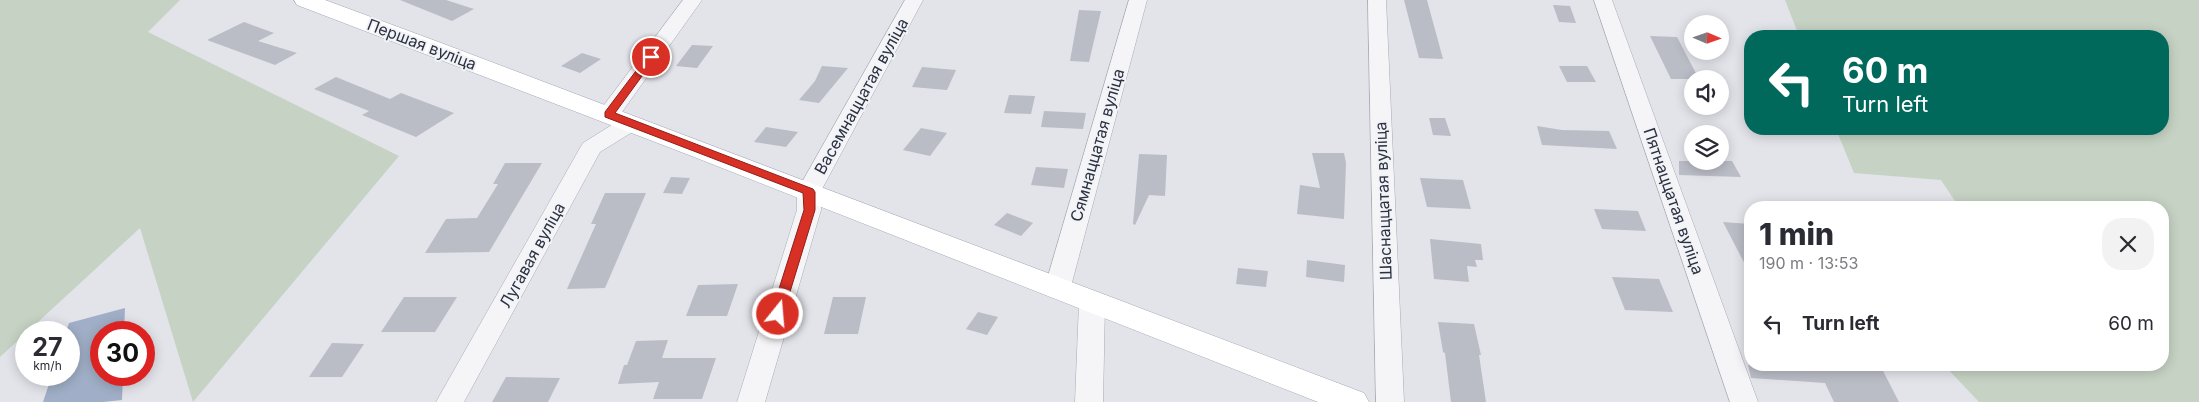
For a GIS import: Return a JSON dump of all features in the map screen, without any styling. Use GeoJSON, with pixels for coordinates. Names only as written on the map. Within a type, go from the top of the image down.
{"type":"FeatureCollection","features":[{"type":"Feature","properties":{"kind":"main road","name":"Першая вуліца"},"geometry":{"type":"LineString","coordinates":[[305,0],[620,119],[1057,290],[1351,402]]}},
{"type":"Feature","properties":{"kind":"street"},"geometry":{"type":"LineString","coordinates":[[620,119],[693,0]]}},
{"type":"Feature","properties":{"kind":"street","name":"Васемнаццатая вуліца"},"geometry":{"type":"LineString","coordinates":[[809,192],[914,0]]}},
{"type":"Feature","properties":{"kind":"street","name":"Сямнаццатая вуліца"},"geometry":{"type":"LineString","coordinates":[[1057,290],[1138,0]]}},
{"type":"Feature","properties":{"kind":"street","name":"Шаснаццатая вуліца"},"geometry":{"type":"LineString","coordinates":[[1377,0],[1390,402]]}},
{"type":"Feature","properties":{"kind":"street","name":"Пятнаццатая вуліца"},"geometry":{"type":"LineString","coordinates":[[1603,0],[1744,402]]}},
{"type":"Feature","properties":{"kind":"street","name":"Лугавая вуліца"},"geometry":{"type":"LineString","coordinates":[[450,402],[591,148],[620,119]]}},
{"type":"Feature","properties":{"kind":"street"},"geometry":{"type":"LineString","coordinates":[[751,402],[809,210],[809,192]]}},
{"type":"Feature","properties":{"kind":"street"},"geometry":{"type":"LineString","coordinates":[[1089,402],[1092,303]]}},
{"type":"Feature","properties":{"kind":"green space"},"geometry":{"type":"Polygon","coordinates":[[[0,0],[180,0],[148,32],[399,156],[193,402],[140,228],[39,321],[15,321],[15,343],[0,357],[0,0]]]}},
{"type":"Feature","properties":{"kind":"green space"},"geometry":{"type":"Polygon","coordinates":[[[1785,0],[2199,0],[2199,402],[1979,402],[1950,371],[2169,371],[2169,201],[1955,201],[1941,180],[1854,173],[1838,135],[2169,135],[2169,30],[1797,30],[1785,0]]]}},
{"type":"Feature","properties":{"kind":"water"},"geometry":{"type":"Polygon","coordinates":[[[125,308],[124,321],[90,321],[90,386],[123,386],[122,400],[103,402],[43,402],[48,386],[80,386],[80,321],[76,321],[125,308]]]}},
{"type":"Feature","properties":{"kind":"building"},"geometry":{"type":"Polygon","coordinates":[[[400,0],[446,0],[474,9],[452,21],[400,0]]]}},
{"type":"Feature","properties":{"kind":"building"},"geometry":{"type":"Polygon","coordinates":[[[1404,0],[1427,0],[1443,59],[1419,58],[1404,0]]]}},
{"type":"Feature","properties":{"kind":"building"},"geometry":{"type":"Polygon","coordinates":[[[1553,5],[1570,6],[1576,23],[1559,22],[1553,5]]]}},
{"type":"Feature","properties":{"kind":"building"},"geometry":{"type":"Polygon","coordinates":[[[1079,10],[1101,11],[1089,62],[1070,61],[1079,10]]]}},
{"type":"Feature","properties":{"kind":"building"},"geometry":{"type":"Polygon","coordinates":[[[244,22],[274,33],[258,41],[297,53],[275,65],[207,40],[244,22]]]}},
{"type":"Feature","properties":{"kind":"building"},"geometry":{"type":"Polygon","coordinates":[[[1650,36],[1677,37],[1684,50],[1684,60],[1689,60],[1694,70],[1684,70],[1684,79],[1671,79],[1650,36]]]}},
{"type":"Feature","properties":{"kind":"building"},"geometry":{"type":"Polygon","coordinates":[[[692,45],[713,46],[697,68],[676,66],[692,45]]]}},
{"type":"Feature","properties":{"kind":"building"},"geometry":{"type":"Polygon","coordinates":[[[582,53],[601,59],[580,73],[561,66],[582,53]]]}},
{"type":"Feature","properties":{"kind":"building"},"geometry":{"type":"Polygon","coordinates":[[[822,66],[848,68],[819,103],[799,100],[815,81],[822,66]]]}},
{"type":"Feature","properties":{"kind":"building"},"geometry":{"type":"Polygon","coordinates":[[[1559,66],[1587,66],[1596,82],[1567,82],[1559,66]]]}},
{"type":"Feature","properties":{"kind":"building"},"geometry":{"type":"Polygon","coordinates":[[[922,67],[956,70],[947,90],[912,87],[922,67]]]}},
{"type":"Feature","properties":{"kind":"building"},"geometry":{"type":"Polygon","coordinates":[[[336,77],[390,99],[401,93],[454,113],[416,137],[362,115],[369,111],[314,89],[336,77]]]}},
{"type":"Feature","properties":{"kind":"building"},"geometry":{"type":"Polygon","coordinates":[[[1009,95],[1035,96],[1031,114],[1004,113],[1009,95]]]}},
{"type":"Feature","properties":{"kind":"building"},"geometry":{"type":"Polygon","coordinates":[[[1044,111],[1086,113],[1083,129],[1041,127],[1044,111]]]}},
{"type":"Feature","properties":{"kind":"building"},"geometry":{"type":"Polygon","coordinates":[[[1429,118],[1445,118],[1451,136],[1433,135],[1429,118]]]}},
{"type":"Feature","properties":{"kind":"building"},"geometry":{"type":"Polygon","coordinates":[[[1537,126],[1562,130],[1609,131],[1617,149],[1542,145],[1537,126]]]}},
{"type":"Feature","properties":{"kind":"building"},"geometry":{"type":"Polygon","coordinates":[[[766,127],[798,132],[786,147],[754,142],[766,127]]]}},
{"type":"Feature","properties":{"kind":"building"},"geometry":{"type":"Polygon","coordinates":[[[921,128],[947,133],[930,156],[903,150],[921,128]]]}},
{"type":"Feature","properties":{"kind":"building"},"geometry":{"type":"Polygon","coordinates":[[[1312,153],[1344,153],[1346,163],[1344,219],[1297,214],[1300,185],[1320,188],[1312,153]]]}},
{"type":"Feature","properties":{"kind":"building"},"geometry":{"type":"Polygon","coordinates":[[[1139,154],[1167,155],[1165,196],[1149,195],[1135,225],[1133,224],[1139,154]]]}},
{"type":"Feature","properties":{"kind":"building"},"geometry":{"type":"Polygon","coordinates":[[[1679,161],[1684,161],[1684,170],[1729,170],[1729,161],[1732,161],[1741,177],[1679,175],[1679,161]]]}},
{"type":"Feature","properties":{"kind":"building"},"geometry":{"type":"Polygon","coordinates":[[[505,163],[542,163],[489,252],[425,253],[446,219],[477,218],[498,184],[493,184],[505,163]]]}},
{"type":"Feature","properties":{"kind":"building"},"geometry":{"type":"Polygon","coordinates":[[[1036,167],[1068,169],[1064,188],[1031,185],[1036,167]]]}},
{"type":"Feature","properties":{"kind":"building"},"geometry":{"type":"Polygon","coordinates":[[[671,177],[690,178],[682,194],[663,193],[671,177]]]}},
{"type":"Feature","properties":{"kind":"building"},"geometry":{"type":"Polygon","coordinates":[[[1420,178],[1463,180],[1471,209],[1427,207],[1420,178]]]}},
{"type":"Feature","properties":{"kind":"building"},"geometry":{"type":"Polygon","coordinates":[[[605,193],[646,193],[605,288],[567,289],[596,224],[591,224],[605,193]]]}},
{"type":"Feature","properties":{"kind":"building"},"geometry":{"type":"Polygon","coordinates":[[[1594,209],[1638,211],[1646,231],[1602,229],[1594,209]]]}},
{"type":"Feature","properties":{"kind":"building"},"geometry":{"type":"Polygon","coordinates":[[[1007,213],[1033,223],[1021,236],[994,225],[1007,213]]]}},
{"type":"Feature","properties":{"kind":"building"},"geometry":{"type":"Polygon","coordinates":[[[1723,222],[1744,224],[1744,262],[1723,222]]]}},
{"type":"Feature","properties":{"kind":"building"},"geometry":{"type":"Polygon","coordinates":[[[1430,239],[1481,244],[1483,260],[1475,260],[1477,267],[1467,266],[1469,282],[1434,279],[1430,239]]]}},
{"type":"Feature","properties":{"kind":"building"},"geometry":{"type":"Polygon","coordinates":[[[1307,260],[1345,265],[1344,282],[1306,277],[1307,260]]]}},
{"type":"Feature","properties":{"kind":"building"},"geometry":{"type":"Polygon","coordinates":[[[1238,268],[1268,271],[1266,287],[1236,284],[1238,268]]]}},
{"type":"Feature","properties":{"kind":"building"},"geometry":{"type":"Polygon","coordinates":[[[1612,277],[1659,279],[1673,312],[1625,310],[1612,277]]]}},
{"type":"Feature","properties":{"kind":"building"},"geometry":{"type":"Polygon","coordinates":[[[738,284],[727,316],[686,316],[698,285],[738,284]]]}},
{"type":"Feature","properties":{"kind":"building"},"geometry":{"type":"Polygon","coordinates":[[[404,297],[457,297],[435,332],[381,332],[404,297]]]}},
{"type":"Feature","properties":{"kind":"building"},"geometry":{"type":"Polygon","coordinates":[[[833,297],[866,297],[858,334],[824,334],[833,297]]]}},
{"type":"Feature","properties":{"kind":"building"},"geometry":{"type":"Polygon","coordinates":[[[978,312],[998,317],[987,335],[966,329],[978,312]]]}},
{"type":"Feature","properties":{"kind":"building"},"geometry":{"type":"Polygon","coordinates":[[[1438,322],[1474,324],[1481,355],[1479,355],[1486,402],[1451,402],[1445,353],[1443,352],[1438,322]]]}},
{"type":"Feature","properties":{"kind":"building"},"geometry":{"type":"Polygon","coordinates":[[[668,340],[662,358],[716,358],[702,399],[653,399],[659,382],[618,384],[624,365],[627,365],[636,341],[668,340]]]}},
{"type":"Feature","properties":{"kind":"building"},"geometry":{"type":"Polygon","coordinates":[[[332,343],[364,344],[342,377],[309,377],[332,343]]]}},
{"type":"Feature","properties":{"kind":"building"},"geometry":{"type":"Polygon","coordinates":[[[1749,371],[1883,371],[1899,402],[1834,402],[1825,383],[1751,378],[1749,371]]]}},
{"type":"Feature","properties":{"kind":"building"},"geometry":{"type":"Polygon","coordinates":[[[506,377],[560,378],[548,402],[492,402],[506,377]]]}},
{"type":"Feature","properties":{"kind":"route"},"geometry":{"type":"LineString","coordinates":[[651,57],[609,114],[809,192],[809,210],[778,314]]}}]}
